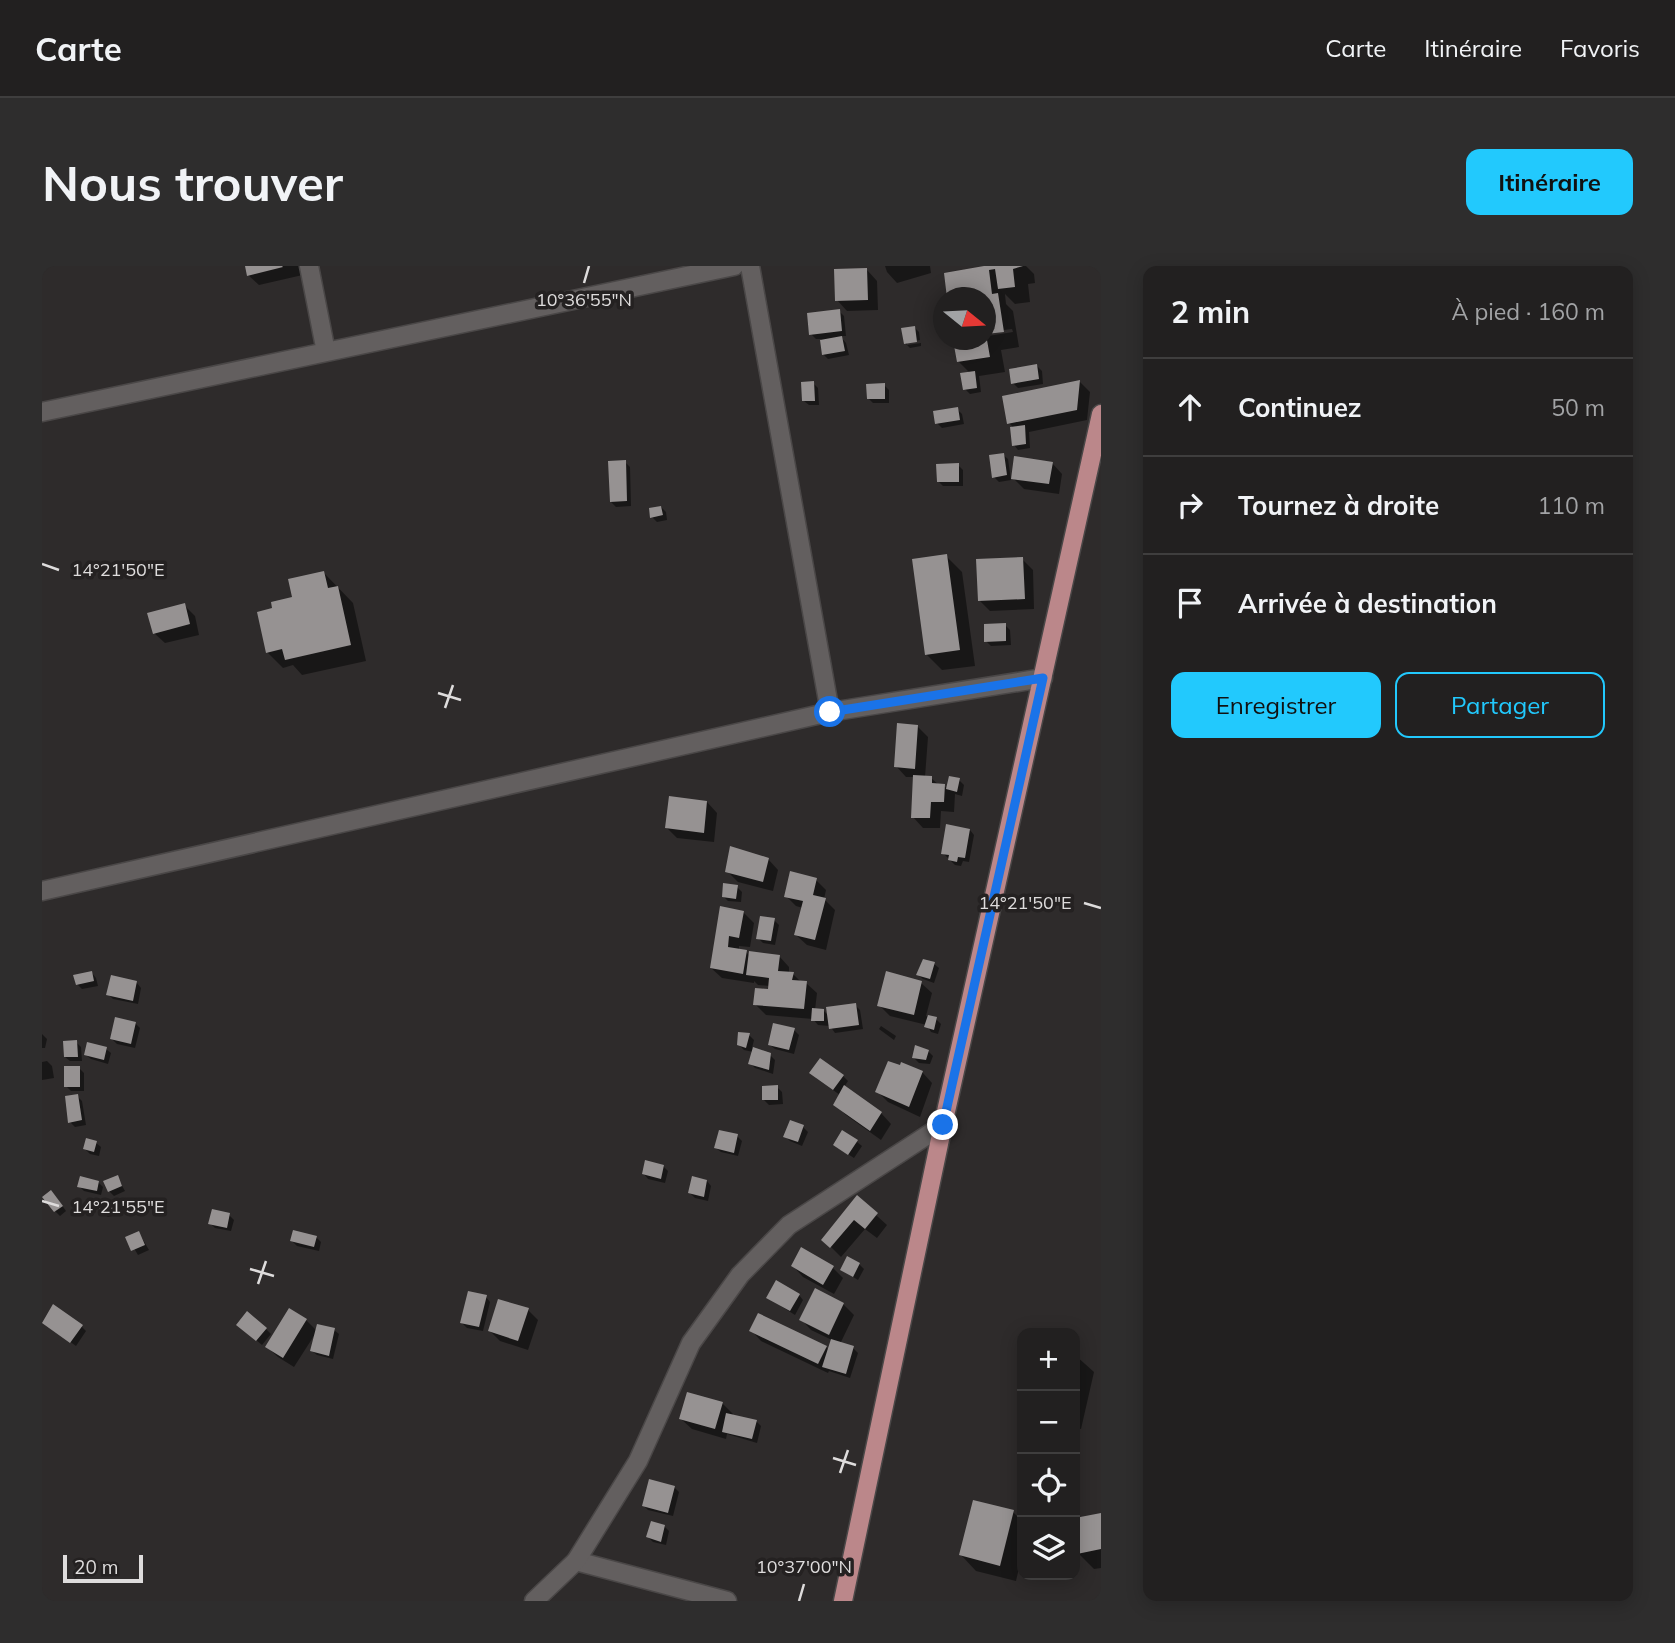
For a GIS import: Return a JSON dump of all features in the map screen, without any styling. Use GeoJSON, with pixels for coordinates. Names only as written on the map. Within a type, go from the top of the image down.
{"type":"FeatureCollection","features":[{"type":"Feature","properties":{"kind":"main road"},"geometry":{"type":"LineString","coordinates":[[843,1601],[943,1125],[1101,414]]}},
{"type":"Feature","properties":{"kind":"street"},"geometry":{"type":"LineString","coordinates":[[309,266],[326,352]]}},
{"type":"Feature","properties":{"kind":"street"},"geometry":{"type":"LineString","coordinates":[[42,412],[734,266]]}},
{"type":"Feature","properties":{"kind":"street"},"geometry":{"type":"LineString","coordinates":[[750,266],[830,712]]}},
{"type":"Feature","properties":{"kind":"street"},"geometry":{"type":"LineString","coordinates":[[42,891],[830,712],[1043,678]]}},
{"type":"Feature","properties":{"kind":"street"},"geometry":{"type":"LineString","coordinates":[[534,1601],[576,1561],[638,1461],[691,1343],[740,1275],[789,1225],[943,1125]]}},
{"type":"Feature","properties":{"kind":"street"},"geometry":{"type":"LineString","coordinates":[[576,1561],[727,1601]]}},
{"type":"Feature","properties":{"kind":"building"},"geometry":{"type":"Polygon","coordinates":[[[245,266],[282,266],[283,267],[247,276],[245,266]]]}},
{"type":"Feature","properties":{"kind":"building"},"geometry":{"type":"Polygon","coordinates":[[[984,266],[1023,266],[1013,269],[1015,287],[998,289],[995,269],[989,270],[991,287],[946,287],[944,273],[984,266]]]}},
{"type":"Feature","properties":{"kind":"building"},"geometry":{"type":"Polygon","coordinates":[[[867,268],[868,300],[835,301],[834,269],[867,268]]]}},
{"type":"Feature","properties":{"kind":"building"},"geometry":{"type":"Polygon","coordinates":[[[996,293],[998,293],[1004,332],[996,333],[996,293]]]}},
{"type":"Feature","properties":{"kind":"building"},"geometry":{"type":"Polygon","coordinates":[[[840,309],[842,331],[809,335],[807,313],[840,309]]]}},
{"type":"Feature","properties":{"kind":"building"},"geometry":{"type":"Polygon","coordinates":[[[915,326],[917,342],[904,344],[901,328],[915,326]]]}},
{"type":"Feature","properties":{"kind":"building"},"geometry":{"type":"Polygon","coordinates":[[[842,336],[845,351],[822,355],[820,340],[842,336]]]}},
{"type":"Feature","properties":{"kind":"building"},"geometry":{"type":"Polygon","coordinates":[[[955,350],[989,350],[990,357],[957,362],[955,350]]]}},
{"type":"Feature","properties":{"kind":"building"},"geometry":{"type":"Polygon","coordinates":[[[1037,364],[1039,379],[1011,384],[1009,369],[1037,364]]]}},
{"type":"Feature","properties":{"kind":"building"},"geometry":{"type":"Polygon","coordinates":[[[975,371],[977,388],[963,390],[960,373],[975,371]]]}},
{"type":"Feature","properties":{"kind":"building"},"geometry":{"type":"Polygon","coordinates":[[[1080,380],[1077,410],[1007,424],[1002,396],[1080,380]]]}},
{"type":"Feature","properties":{"kind":"building"},"geometry":{"type":"Polygon","coordinates":[[[814,381],[815,401],[802,401],[801,382],[814,381]]]}},
{"type":"Feature","properties":{"kind":"building"},"geometry":{"type":"Polygon","coordinates":[[[885,383],[885,399],[867,399],[866,384],[885,383]]]}},
{"type":"Feature","properties":{"kind":"building"},"geometry":{"type":"Polygon","coordinates":[[[958,407],[960,420],[935,424],[933,411],[958,407]]]}},
{"type":"Feature","properties":{"kind":"building"},"geometry":{"type":"Polygon","coordinates":[[[1025,425],[1026,444],[1012,446],[1010,427],[1025,425]]]}},
{"type":"Feature","properties":{"kind":"building"},"geometry":{"type":"Polygon","coordinates":[[[1004,453],[1007,475],[992,478],[989,455],[1004,453]]]}},
{"type":"Feature","properties":{"kind":"building"},"geometry":{"type":"Polygon","coordinates":[[[1014,456],[1053,462],[1049,484],[1011,479],[1014,456]]]}},
{"type":"Feature","properties":{"kind":"building"},"geometry":{"type":"Polygon","coordinates":[[[626,460],[627,501],[610,502],[608,461],[626,460]]]}},
{"type":"Feature","properties":{"kind":"building"},"geometry":{"type":"Polygon","coordinates":[[[959,463],[959,482],[937,482],[936,464],[959,463]]]}},
{"type":"Feature","properties":{"kind":"building"},"geometry":{"type":"Polygon","coordinates":[[[661,506],[663,515],[650,518],[649,508],[661,506]]]}},
{"type":"Feature","properties":{"kind":"building"},"geometry":{"type":"Polygon","coordinates":[[[947,554],[960,650],[925,655],[912,559],[947,554]]]}},
{"type":"Feature","properties":{"kind":"building"},"geometry":{"type":"Polygon","coordinates":[[[1023,557],[1025,599],[978,601],[976,559],[1023,557]]]}},
{"type":"Feature","properties":{"kind":"building"},"geometry":{"type":"Polygon","coordinates":[[[324,571],[328,588],[338,586],[351,645],[285,660],[282,649],[266,653],[257,612],[272,608],[271,602],[292,597],[288,579],[324,571]]]}},
{"type":"Feature","properties":{"kind":"building"},"geometry":{"type":"Polygon","coordinates":[[[185,603],[190,624],[153,634],[147,613],[185,603]]]}},
{"type":"Feature","properties":{"kind":"building"},"geometry":{"type":"Polygon","coordinates":[[[1006,623],[1006,641],[984,642],[984,624],[1006,623]]]}},
{"type":"Feature","properties":{"kind":"building"},"geometry":{"type":"Polygon","coordinates":[[[897,723],[918,725],[915,769],[894,767],[897,723]]]}},
{"type":"Feature","properties":{"kind":"building"},"geometry":{"type":"Polygon","coordinates":[[[913,775],[932,776],[932,783],[945,784],[944,802],[931,802],[930,818],[911,818],[913,775]]]}},
{"type":"Feature","properties":{"kind":"building"},"geometry":{"type":"Polygon","coordinates":[[[949,776],[960,778],[957,792],[946,789],[949,776]]]}},
{"type":"Feature","properties":{"kind":"building"},"geometry":{"type":"Polygon","coordinates":[[[669,796],[707,801],[704,833],[665,828],[669,796]]]}},
{"type":"Feature","properties":{"kind":"building"},"geometry":{"type":"Polygon","coordinates":[[[946,824],[970,829],[965,858],[958,857],[957,862],[948,860],[949,855],[941,854],[946,824]]]}},
{"type":"Feature","properties":{"kind":"building"},"geometry":{"type":"Polygon","coordinates":[[[730,846],[769,858],[763,882],[725,872],[730,846]]]}},
{"type":"Feature","properties":{"kind":"building"},"geometry":{"type":"Polygon","coordinates":[[[790,871],[817,878],[813,895],[826,898],[815,940],[794,935],[803,901],[784,897],[790,871]]]}},
{"type":"Feature","properties":{"kind":"building"},"geometry":{"type":"Polygon","coordinates":[[[723,883],[738,885],[736,899],[722,897],[723,883]]]}},
{"type":"Feature","properties":{"kind":"building"},"geometry":{"type":"Polygon","coordinates":[[[720,906],[744,911],[739,938],[729,936],[728,947],[747,950],[743,974],[710,968],[720,906]]]}},
{"type":"Feature","properties":{"kind":"building"},"geometry":{"type":"Polygon","coordinates":[[[760,916],[775,918],[771,941],[756,939],[760,916]]]}},
{"type":"Feature","properties":{"kind":"building"},"geometry":{"type":"Polygon","coordinates":[[[749,951],[780,955],[778,971],[794,972],[792,980],[807,981],[804,1009],[753,1005],[755,988],[768,989],[769,978],[746,975],[749,951]]]}},
{"type":"Feature","properties":{"kind":"building"},"geometry":{"type":"Polygon","coordinates":[[[923,959],[935,962],[930,979],[916,975],[923,959]]]}},
{"type":"Feature","properties":{"kind":"building"},"geometry":{"type":"Polygon","coordinates":[[[92,971],[94,981],[76,985],[73,975],[92,971]]]}},
{"type":"Feature","properties":{"kind":"building"},"geometry":{"type":"Polygon","coordinates":[[[886,971],[922,981],[914,1015],[877,1006],[886,971]]]}},
{"type":"Feature","properties":{"kind":"building"},"geometry":{"type":"Polygon","coordinates":[[[111,975],[137,981],[133,1001],[106,995],[111,975]]]}},
{"type":"Feature","properties":{"kind":"building"},"geometry":{"type":"Polygon","coordinates":[[[856,1003],[859,1025],[829,1029],[826,1007],[856,1003]]]}},
{"type":"Feature","properties":{"kind":"building"},"geometry":{"type":"Polygon","coordinates":[[[812,1008],[824,1009],[824,1021],[811,1021],[812,1008]]]}},
{"type":"Feature","properties":{"kind":"building"},"geometry":{"type":"Polygon","coordinates":[[[928,1015],[937,1017],[934,1030],[924,1027],[928,1015]]]}},
{"type":"Feature","properties":{"kind":"building"},"geometry":{"type":"Polygon","coordinates":[[[115,1017],[136,1022],[131,1044],[110,1039],[115,1017]]]}},
{"type":"Feature","properties":{"kind":"building"},"geometry":{"type":"Polygon","coordinates":[[[773,1023],[795,1028],[789,1050],[768,1045],[773,1023]]]}},
{"type":"Feature","properties":{"kind":"building"},"geometry":{"type":"Polygon","coordinates":[[[738,1032],[750,1033],[746,1048],[737,1045],[738,1032]]]}},
{"type":"Feature","properties":{"kind":"building"},"geometry":{"type":"Polygon","coordinates":[[[77,1040],[78,1057],[64,1057],[63,1041],[77,1040]]]}},
{"type":"Feature","properties":{"kind":"building"},"geometry":{"type":"Polygon","coordinates":[[[87,1042],[107,1047],[104,1060],[84,1055],[87,1042]]]}},
{"type":"Feature","properties":{"kind":"building"},"geometry":{"type":"Polygon","coordinates":[[[915,1045],[929,1050],[926,1060],[912,1058],[915,1045]]]}},
{"type":"Feature","properties":{"kind":"building"},"geometry":{"type":"Polygon","coordinates":[[[753,1047],[771,1053],[769,1070],[748,1064],[753,1047]]]}},
{"type":"Feature","properties":{"kind":"building"},"geometry":{"type":"Polygon","coordinates":[[[820,1058],[844,1075],[833,1090],[809,1073],[820,1058]]]}},
{"type":"Feature","properties":{"kind":"building"},"geometry":{"type":"Polygon","coordinates":[[[888,1061],[900,1065],[901,1062],[923,1071],[909,1107],[875,1092],[888,1061]]]}},
{"type":"Feature","properties":{"kind":"building"},"geometry":{"type":"Polygon","coordinates":[[[64,1066],[80,1066],[80,1087],[64,1087],[64,1066]]]}},
{"type":"Feature","properties":{"kind":"building"},"geometry":{"type":"Polygon","coordinates":[[[778,1085],[778,1100],[762,1100],[762,1086],[778,1085]]]}},
{"type":"Feature","properties":{"kind":"building"},"geometry":{"type":"Polygon","coordinates":[[[844,1085],[882,1112],[870,1131],[833,1105],[844,1085]]]}},
{"type":"Feature","properties":{"kind":"building"},"geometry":{"type":"Polygon","coordinates":[[[78,1094],[82,1120],[68,1123],[65,1096],[78,1094]]]}},
{"type":"Feature","properties":{"kind":"building"},"geometry":{"type":"Polygon","coordinates":[[[790,1120],[804,1125],[798,1142],[783,1137],[790,1120]]]}},
{"type":"Feature","properties":{"kind":"building"},"geometry":{"type":"Polygon","coordinates":[[[719,1130],[738,1134],[734,1153],[714,1148],[719,1130]]]}},
{"type":"Feature","properties":{"kind":"building"},"geometry":{"type":"Polygon","coordinates":[[[842,1130],[858,1140],[848,1155],[833,1145],[842,1130]]]}},
{"type":"Feature","properties":{"kind":"building"},"geometry":{"type":"Polygon","coordinates":[[[86,1138],[97,1141],[94,1152],[83,1149],[86,1138]]]}},
{"type":"Feature","properties":{"kind":"building"},"geometry":{"type":"Polygon","coordinates":[[[645,1160],[664,1165],[661,1179],[642,1174],[645,1160]]]}},
{"type":"Feature","properties":{"kind":"building"},"geometry":{"type":"Polygon","coordinates":[[[118,1175],[122,1186],[108,1192],[103,1181],[118,1175]]]}},
{"type":"Feature","properties":{"kind":"building"},"geometry":{"type":"Polygon","coordinates":[[[80,1176],[99,1181],[97,1191],[77,1187],[80,1176]]]}},
{"type":"Feature","properties":{"kind":"building"},"geometry":{"type":"Polygon","coordinates":[[[692,1176],[707,1180],[704,1197],[688,1193],[692,1176]]]}},
{"type":"Feature","properties":{"kind":"building"},"geometry":{"type":"Polygon","coordinates":[[[51,1190],[63,1206],[54,1212],[42,1197],[51,1190]]]}},
{"type":"Feature","properties":{"kind":"building"},"geometry":{"type":"Polygon","coordinates":[[[857,1195],[878,1213],[865,1229],[854,1220],[830,1248],[821,1240],[857,1195]]]}},
{"type":"Feature","properties":{"kind":"building"},"geometry":{"type":"Polygon","coordinates":[[[115,1199],[118,1208],[101,1214],[98,1205],[115,1199]]]}},
{"type":"Feature","properties":{"kind":"building"},"geometry":{"type":"Polygon","coordinates":[[[212,1209],[230,1213],[227,1228],[208,1224],[212,1209]]]}},
{"type":"Feature","properties":{"kind":"building"},"geometry":{"type":"Polygon","coordinates":[[[293,1230],[317,1236],[314,1247],[290,1241],[293,1230]]]}},
{"type":"Feature","properties":{"kind":"building"},"geometry":{"type":"Polygon","coordinates":[[[139,1231],[145,1245],[131,1251],[125,1237],[139,1231]]]}},
{"type":"Feature","properties":{"kind":"building"},"geometry":{"type":"Polygon","coordinates":[[[801,1247],[834,1266],[823,1285],[791,1266],[801,1247]]]}},
{"type":"Feature","properties":{"kind":"building"},"geometry":{"type":"Polygon","coordinates":[[[847,1256],[860,1263],[853,1277],[840,1270],[847,1256]]]}},
{"type":"Feature","properties":{"kind":"building"},"geometry":{"type":"Polygon","coordinates":[[[776,1280],[800,1294],[790,1311],[766,1298],[776,1280]]]}},
{"type":"Feature","properties":{"kind":"building"},"geometry":{"type":"Polygon","coordinates":[[[815,1288],[844,1303],[829,1335],[799,1320],[815,1288]]]}},
{"type":"Feature","properties":{"kind":"building"},"geometry":{"type":"Polygon","coordinates":[[[468,1291],[487,1295],[479,1327],[460,1323],[468,1291]]]}},
{"type":"Feature","properties":{"kind":"building"},"geometry":{"type":"Polygon","coordinates":[[[498,1299],[529,1308],[518,1341],[488,1331],[498,1299]]]}},
{"type":"Feature","properties":{"kind":"building"},"geometry":{"type":"Polygon","coordinates":[[[53,1304],[83,1325],[70,1343],[42,1323],[53,1304]]]}},
{"type":"Feature","properties":{"kind":"building"},"geometry":{"type":"Polygon","coordinates":[[[289,1308],[307,1319],[283,1358],[265,1347],[289,1308]]]}},
{"type":"Feature","properties":{"kind":"building"},"geometry":{"type":"Polygon","coordinates":[[[247,1311],[267,1328],[256,1341],[236,1325],[247,1311]]]}},
{"type":"Feature","properties":{"kind":"building"},"geometry":{"type":"Polygon","coordinates":[[[758,1313],[827,1346],[818,1364],[749,1331],[758,1313]]]}},
{"type":"Feature","properties":{"kind":"building"},"geometry":{"type":"Polygon","coordinates":[[[317,1324],[335,1328],[329,1356],[310,1351],[317,1324]]]}},
{"type":"Feature","properties":{"kind":"building"},"geometry":{"type":"Polygon","coordinates":[[[831,1339],[854,1346],[846,1374],[822,1367],[831,1339]]]}},
{"type":"Feature","properties":{"kind":"building"},"geometry":{"type":"Polygon","coordinates":[[[687,1392],[723,1402],[715,1429],[679,1419],[687,1392]]]}},
{"type":"Feature","properties":{"kind":"building"},"geometry":{"type":"Polygon","coordinates":[[[726,1413],[757,1420],[752,1439],[722,1432],[726,1413]]]}},
{"type":"Feature","properties":{"kind":"building"},"geometry":{"type":"Polygon","coordinates":[[[649,1479],[675,1486],[668,1513],[642,1506],[649,1479]]]}},
{"type":"Feature","properties":{"kind":"building"},"geometry":{"type":"Polygon","coordinates":[[[973,1500],[1014,1510],[1000,1566],[959,1555],[973,1500]]]}},
{"type":"Feature","properties":{"kind":"building"},"geometry":{"type":"Polygon","coordinates":[[[1101,1513],[1101,1549],[1080,1553],[1080,1517],[1101,1513]]]}},
{"type":"Feature","properties":{"kind":"building"},"geometry":{"type":"Polygon","coordinates":[[[651,1521],[665,1525],[661,1542],[646,1537],[651,1521]]]}},
{"type":"Feature","properties":{"kind":"route"},"geometry":{"type":"LineString","coordinates":[[830,712],[1043,678],[943,1125]]}}]}
